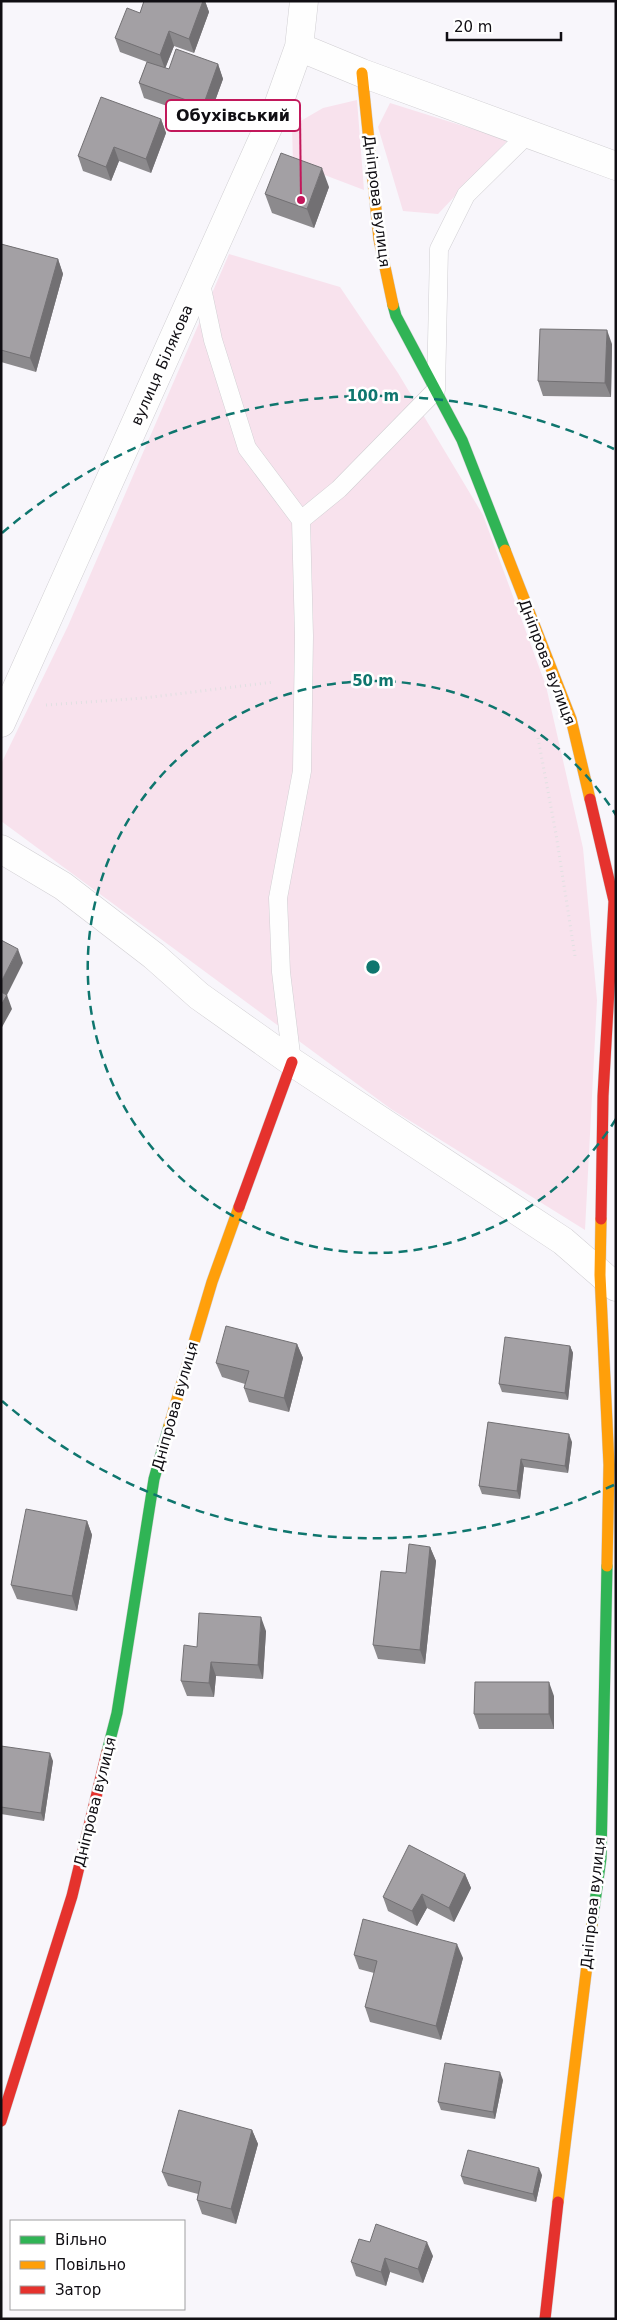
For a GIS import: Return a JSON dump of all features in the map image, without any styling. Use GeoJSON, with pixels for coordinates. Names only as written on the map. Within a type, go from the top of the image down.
{"type":"FeatureCollection","features":[{"type":"Feature","properties":{"kind":"street","name":"вулиця Білякова"},"geometry":{"type":"LineString","coordinates":[[5,716],[279,103],[299,47],[304,1]]}},
{"type":"Feature","properties":{"kind":"street"},"geometry":{"type":"LineString","coordinates":[[299,47],[362,74],[616,166]]}},
{"type":"Feature","properties":{"kind":"street","name":"Дніпрова вулиця"},"geometry":{"type":"LineString","coordinates":[[362,74],[379,239],[396,316],[462,440],[571,720],[614,901],[604,1096],[609,1465],[601,1858],[574,2064],[545,2319]]}},
{"type":"Feature","properties":{"kind":"street"},"geometry":{"type":"LineString","coordinates":[[1,849],[63,886],[154,956],[199,996],[292,1062],[563,1241],[608,1281]]}},
{"type":"Feature","properties":{"kind":"street","name":"Дніпрова вулиця"},"geometry":{"type":"LineString","coordinates":[[1,2120],[72,1896],[117,1713],[154,1479],[212,1282],[292,1062]]}},
{"type":"Feature","properties":{"kind":"lane"},"geometry":{"type":"LineString","coordinates":[[300,520],[339,489],[436,390],[439,249],[466,195],[528,134]]}},
{"type":"Feature","properties":{"kind":"lane"},"geometry":{"type":"LineString","coordinates":[[200,279],[213,340],[246,448],[300,520],[303,679],[302,771],[278,898],[281,972],[292,1062]]}},
{"type":"Feature","properties":{"kind":"path"},"geometry":{"type":"LineString","coordinates":[[5,716],[303,679]]}},
{"type":"Feature","properties":{"kind":"path"},"geometry":{"type":"LineString","coordinates":[[538,737],[556,834],[576,962]]}},
{"type":"Feature","properties":{"kind":"shaded area"},"geometry":{"type":"Polygon","coordinates":[[[357,100],[364,190],[293,163],[292,126],[323,108],[357,100]]]}},
{"type":"Feature","properties":{"kind":"shaded area"},"geometry":{"type":"Polygon","coordinates":[[[390,103],[508,140],[438,214],[403,211],[378,127],[390,103]]]}},
{"type":"Feature","properties":{"kind":"shaded area"},"geometry":{"type":"Polygon","coordinates":[[[229,254],[340,287],[398,373],[483,515],[546,686],[583,848],[597,1000],[585,1230],[391,1109],[1,821],[1,764],[68,626],[229,254]]]}},
{"type":"Feature","properties":{"kind":"building"},"geometry":{"type":"Polygon","coordinates":[[[144,1],[203,1],[189,39],[169,31],[160,55],[115,38],[127,8],[140,13],[144,1]]]}},
{"type":"Feature","properties":{"kind":"building"},"geometry":{"type":"Polygon","coordinates":[[[176,49],[218,64],[203,106],[139,83],[147,62],[169,69],[176,49]]]}},
{"type":"Feature","properties":{"kind":"building"},"geometry":{"type":"Polygon","coordinates":[[[101,97],[161,119],[146,159],[114,147],[106,167],[78,156],[101,97]]]}},
{"type":"Feature","properties":{"kind":"building"},"geometry":{"type":"Polygon","coordinates":[[[281,153],[322,168],[307,209],[265,194],[281,153]]]}},
{"type":"Feature","properties":{"kind":"building"},"geometry":{"type":"Polygon","coordinates":[[[1,244],[58,259],[30,358],[1,350],[1,244]]]}},
{"type":"Feature","properties":{"kind":"building"},"geometry":{"type":"Polygon","coordinates":[[[540,329],[607,330],[605,383],[538,381],[540,329]]]}},
{"type":"Feature","properties":{"kind":"building"},"geometry":{"type":"Polygon","coordinates":[[[1,940],[18,949],[1,982],[1,940]]]}},
{"type":"Feature","properties":{"kind":"building"},"geometry":{"type":"Polygon","coordinates":[[[1,992],[7,995],[1,1005],[1,992]]]}},
{"type":"Feature","properties":{"kind":"building"},"geometry":{"type":"Polygon","coordinates":[[[226,1326],[297,1344],[284,1398],[244,1388],[249,1371],[216,1363],[226,1326]]]}},
{"type":"Feature","properties":{"kind":"building"},"geometry":{"type":"Polygon","coordinates":[[[505,1337],[570,1346],[565,1393],[499,1384],[505,1337]]]}},
{"type":"Feature","properties":{"kind":"building"},"geometry":{"type":"Polygon","coordinates":[[[488,1422],[569,1434],[565,1466],[521,1459],[517,1491],[479,1486],[488,1422]]]}},
{"type":"Feature","properties":{"kind":"building"},"geometry":{"type":"Polygon","coordinates":[[[26,1509],[87,1521],[72,1596],[11,1585],[26,1509]]]}},
{"type":"Feature","properties":{"kind":"building"},"geometry":{"type":"Polygon","coordinates":[[[409,1544],[430,1547],[420,1650],[373,1645],[381,1571],[406,1573],[409,1544]]]}},
{"type":"Feature","properties":{"kind":"building"},"geometry":{"type":"Polygon","coordinates":[[[199,1613],[261,1617],[258,1665],[211,1662],[209,1683],[181,1681],[184,1645],[197,1647],[199,1613]]]}},
{"type":"Feature","properties":{"kind":"building"},"geometry":{"type":"Polygon","coordinates":[[[475,1682],[549,1682],[549,1714],[474,1714],[475,1682]]]}},
{"type":"Feature","properties":{"kind":"building"},"geometry":{"type":"Polygon","coordinates":[[[1,1746],[50,1753],[41,1813],[1,1807],[1,1746]]]}},
{"type":"Feature","properties":{"kind":"building"},"geometry":{"type":"Polygon","coordinates":[[[409,1845],[465,1874],[449,1908],[422,1894],[412,1911],[383,1897],[409,1845]]]}},
{"type":"Feature","properties":{"kind":"building"},"geometry":{"type":"Polygon","coordinates":[[[363,1919],[457,1944],[436,2026],[365,2007],[377,1961],[354,1955],[363,1919]]]}},
{"type":"Feature","properties":{"kind":"building"},"geometry":{"type":"Polygon","coordinates":[[[445,2063],[500,2072],[493,2112],[438,2102],[445,2063]]]}},
{"type":"Feature","properties":{"kind":"building"},"geometry":{"type":"Polygon","coordinates":[[[179,2110],[252,2130],[231,2209],[197,2200],[201,2182],[162,2172],[179,2110]]]}},
{"type":"Feature","properties":{"kind":"building"},"geometry":{"type":"Polygon","coordinates":[[[468,2150],[539,2168],[533,2194],[461,2176],[468,2150]]]}},
{"type":"Feature","properties":{"kind":"building"},"geometry":{"type":"Polygon","coordinates":[[[376,2224],[427,2242],[418,2269],[385,2258],[381,2272],[351,2262],[359,2239],[370,2242],[376,2224]]]}},
{"type":"Feature","properties":{"kind":"traffic: fast"},"geometry":{"type":"LineString","coordinates":[[393,305],[396,316],[462,440],[505,550]]}},
{"type":"Feature","properties":{"kind":"traffic: fast"},"geometry":{"type":"LineString","coordinates":[[107,1752],[117,1713],[154,1479],[169,1426]]}},
{"type":"Feature","properties":{"kind":"traffic: fast"},"geometry":{"type":"LineString","coordinates":[[592,1924],[601,1858],[607,1566]]}},
{"type":"Feature","properties":{"kind":"traffic: slow"},"geometry":{"type":"LineString","coordinates":[[362,73],[379,239],[393,305]]}},
{"type":"Feature","properties":{"kind":"traffic: slow"},"geometry":{"type":"LineString","coordinates":[[505,550],[571,719],[590,799]]}},
{"type":"Feature","properties":{"kind":"traffic: slow"},"geometry":{"type":"LineString","coordinates":[[169,1426],[212,1282],[239,1207]]}},
{"type":"Feature","properties":{"kind":"traffic: slow"},"geometry":{"type":"LineString","coordinates":[[601,1219],[600,1275],[609,1465],[607,1566]]}},
{"type":"Feature","properties":{"kind":"traffic: slow"},"geometry":{"type":"LineString","coordinates":[[558,2202],[592,1924]]}},
{"type":"Feature","properties":{"kind":"traffic: jam"},"geometry":{"type":"LineString","coordinates":[[590,799],[614,901],[603,1096],[601,1219]]}},
{"type":"Feature","properties":{"kind":"traffic: jam"},"geometry":{"type":"LineString","coordinates":[[239,1207],[292,1062]]}},
{"type":"Feature","properties":{"kind":"traffic: jam"},"geometry":{"type":"LineString","coordinates":[[1,2121],[72,1896],[107,1752]]}},
{"type":"Feature","properties":{"kind":"traffic: jam"},"geometry":{"type":"LineString","coordinates":[[545,2319],[558,2202]]}},
{"type":"Feature","properties":{"kind":"place","name":"Обухівський"},"geometry":{"type":"Point","coordinates":[301,200]}}]}
